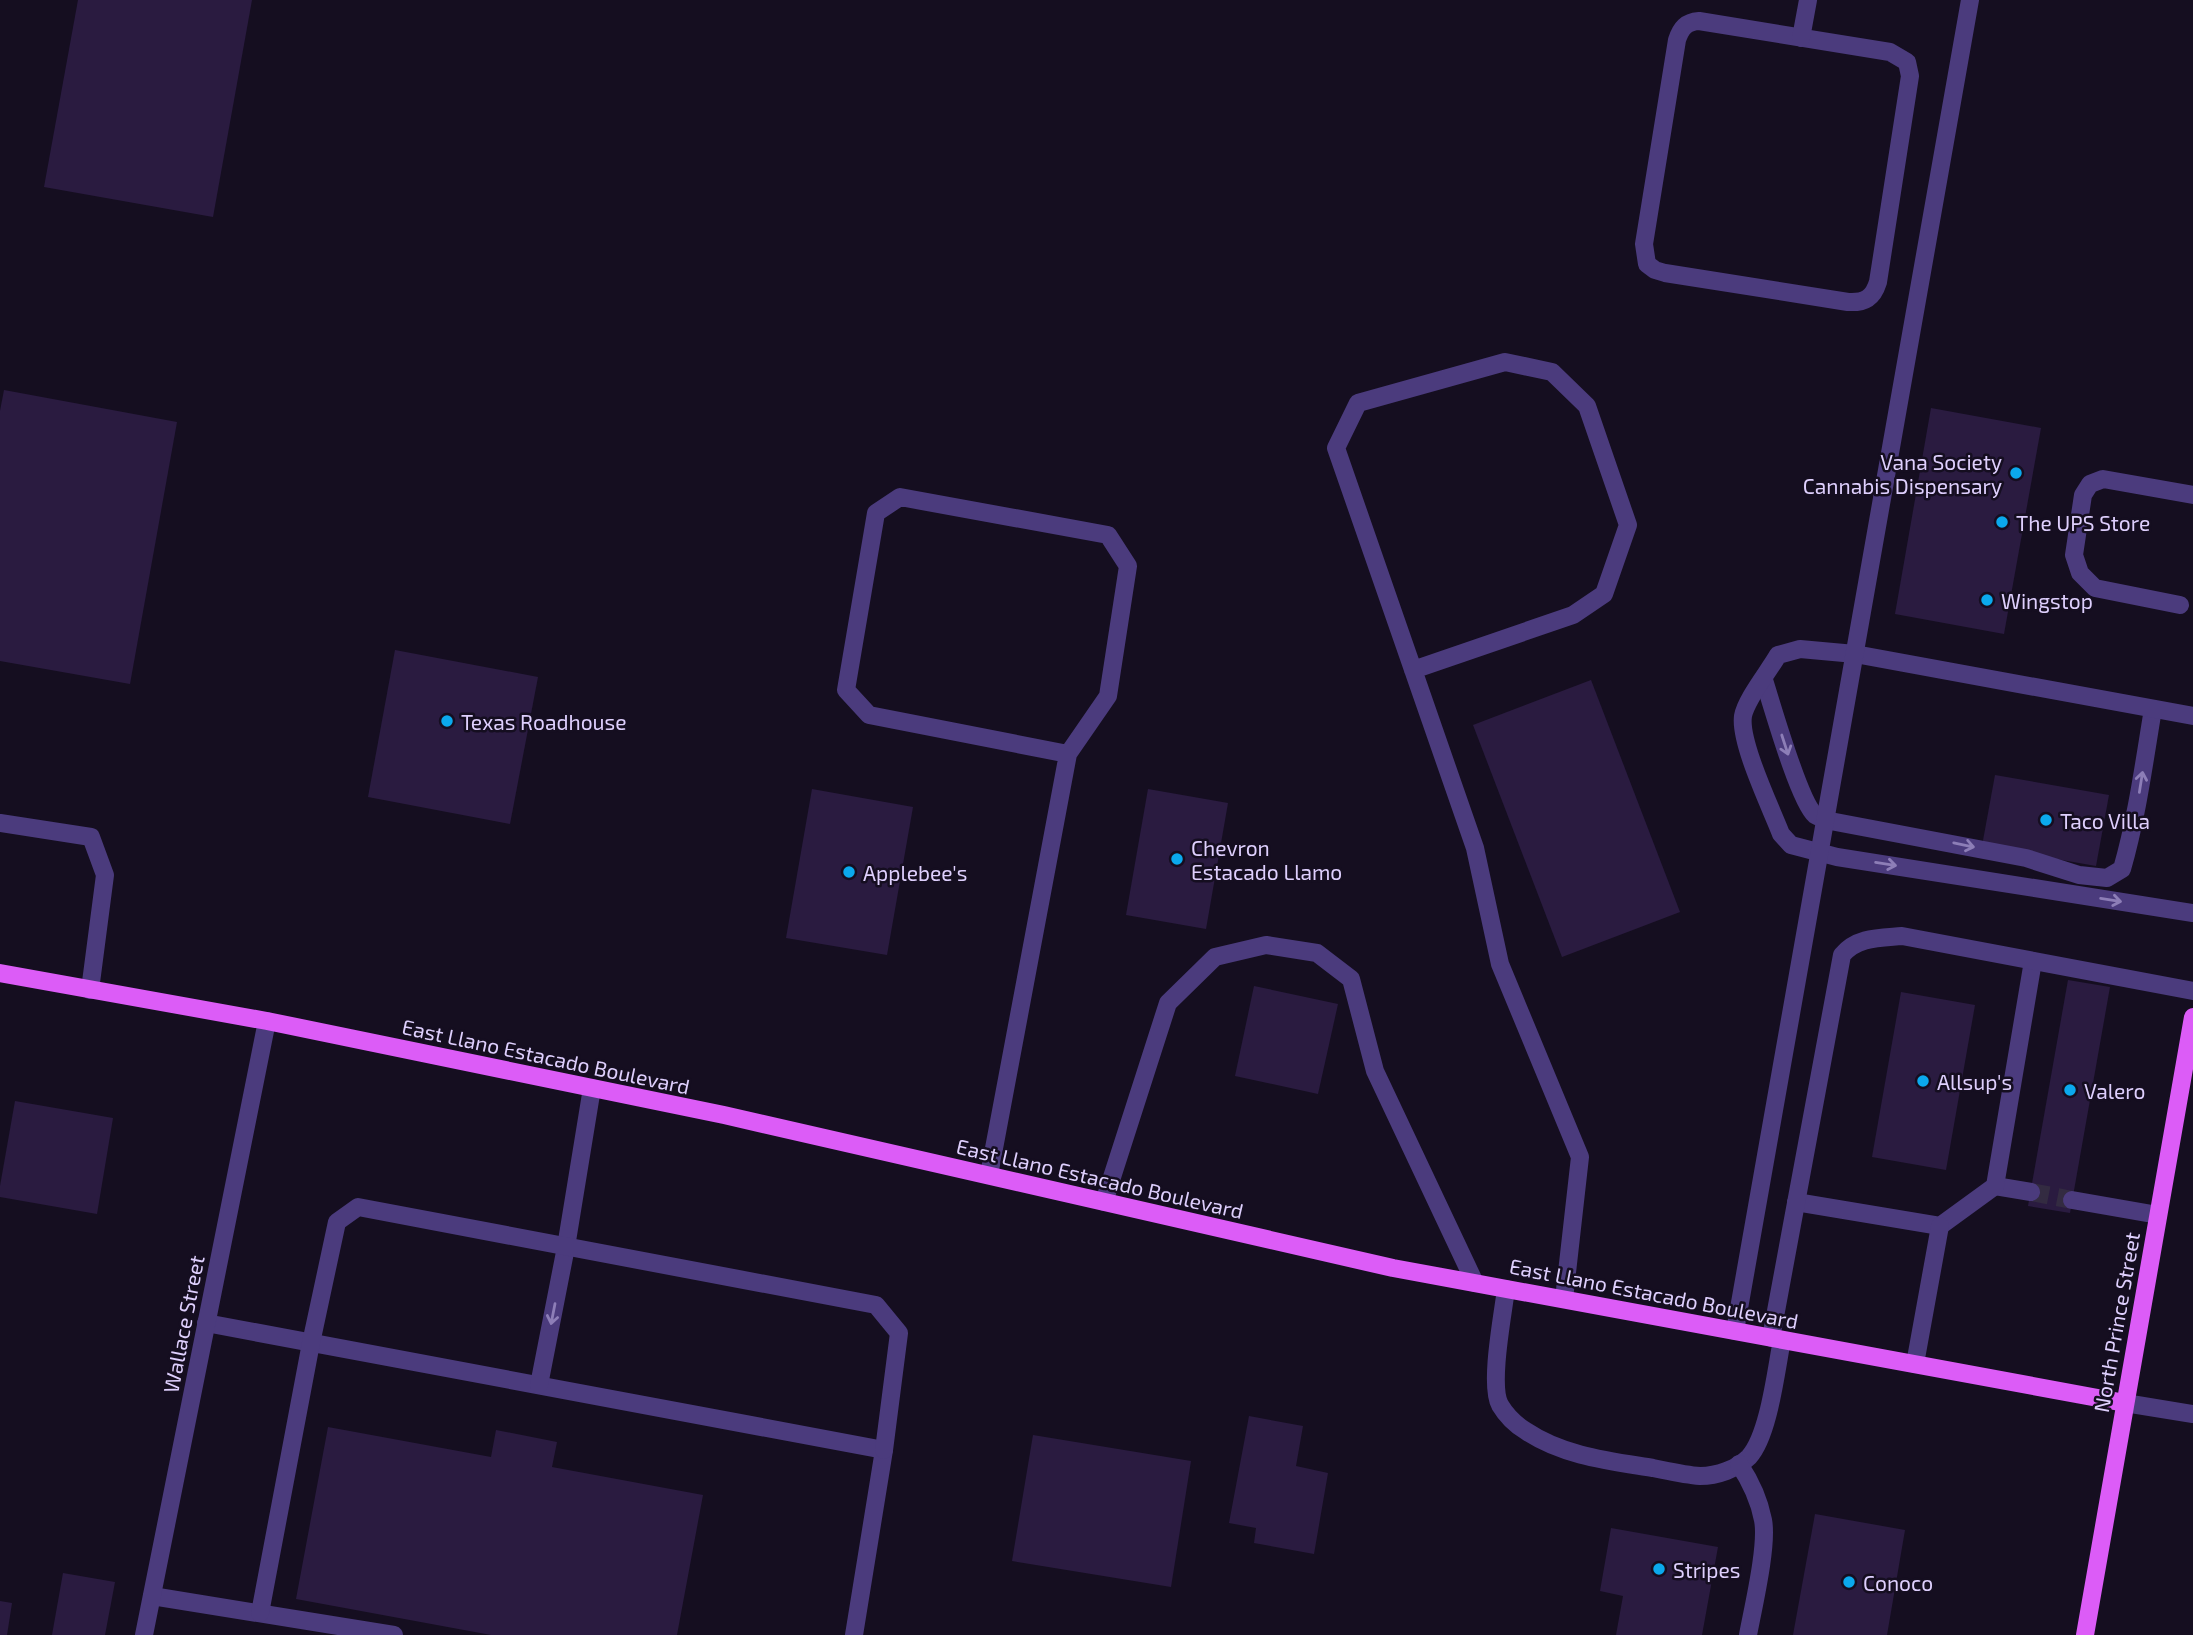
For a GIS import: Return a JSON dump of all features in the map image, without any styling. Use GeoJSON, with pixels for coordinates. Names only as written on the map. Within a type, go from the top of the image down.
{"type":"FeatureCollection","features":[{"type":"Feature","properties":{"kind":"main road","name":"East Llano Estacado Boulevard"},"geometry":{"type":"LineString","coordinates":[[0,973],[267,1021],[724,1115],[1393,1268],[2125,1403]]}},
{"type":"Feature","properties":{"kind":"main road","name":"North Prince Street"},"geometry":{"type":"LineString","coordinates":[[2085,1635],[2193,1017]]}},
{"type":"Feature","properties":{"kind":"street"},"geometry":{"type":"LineString","coordinates":[[1801,38],[1808,0]]}},
{"type":"Feature","properties":{"kind":"street"},"geometry":{"type":"LineString","coordinates":[[1735,1331],[1970,0]]}},
{"type":"Feature","properties":{"kind":"street"},"geometry":{"type":"LineString","coordinates":[[1692,22],[1699,22],[1801,38],[1890,52],[1907,62],[1910,69],[1875,293],[1868,299],[1847,302],[1655,270],[1647,264],[1644,244],[1680,31],[1692,22]]}},
{"type":"Feature","properties":{"kind":"street"},"geometry":{"type":"LineString","coordinates":[[1413,670],[1573,615],[1604,594],[1629,525],[1587,406],[1552,372],[1505,362],[1358,403],[1336,449],[1475,848],[1500,964],[1580,1157],[1564,1299]]}},
{"type":"Feature","properties":{"kind":"street"},"geometry":{"type":"LineString","coordinates":[[2180,606],[2095,588],[2080,573],[2074,555],[2083,495],[2090,484],[2103,480],[2193,495]]}},
{"type":"Feature","properties":{"kind":"street"},"geometry":{"type":"LineString","coordinates":[[989,1175],[1068,754],[1108,696],[1128,566],[1108,535],[900,497],[876,513],[846,691],[869,715],[1068,754]]}},
{"type":"Feature","properties":{"kind":"street"},"geometry":{"type":"LineString","coordinates":[[2193,716],[1855,654],[1800,649],[1778,656],[1743,717],[1746,743],[1781,834],[1791,845],[1819,853],[2193,913]]}},
{"type":"Feature","properties":{"kind":"street"},"geometry":{"type":"LineString","coordinates":[[1764,680],[1789,759],[1815,815],[1825,820],[2026,858],[2079,875],[2108,878],[2122,870],[2126,856],[2136,814],[2153,709]]}},
{"type":"Feature","properties":{"kind":"street"},"geometry":{"type":"LineString","coordinates":[[0,823],[91,837],[105,875],[90,990]]}},
{"type":"Feature","properties":{"kind":"street"},"geometry":{"type":"LineString","coordinates":[[1506,1289],[1496,1392],[1499,1403],[1509,1417],[1525,1431],[1572,1452],[1609,1461],[1702,1476],[1725,1472],[1748,1458],[1761,1436],[1766,1420],[1796,1202],[1842,955],[1852,944],[1876,938],[1902,936],[2193,991]]}},
{"type":"Feature","properties":{"kind":"street"},"geometry":{"type":"LineString","coordinates":[[1104,1202],[1168,1003],[1215,957],[1266,946],[1317,953],[1351,979],[1375,1071],[1475,1283]]}},
{"type":"Feature","properties":{"kind":"street"},"geometry":{"type":"LineString","coordinates":[[1915,1364],[1940,1226],[1995,1186],[2032,961]]}},
{"type":"Feature","properties":{"kind":"street","name":"Wallace Street"},"geometry":{"type":"LineString","coordinates":[[144,1635],[267,1021]]}},
{"type":"Feature","properties":{"kind":"street"},"geometry":{"type":"LineString","coordinates":[[540,1385],[592,1088]]}},
{"type":"Feature","properties":{"kind":"street"},"geometry":{"type":"LineString","coordinates":[[1995,1186],[2031,1192]]}},
{"type":"Feature","properties":{"kind":"street"},"geometry":{"type":"LineString","coordinates":[[2072,1200],[2158,1215]]}},
{"type":"Feature","properties":{"kind":"street"},"geometry":{"type":"LineString","coordinates":[[1796,1202],[1940,1226]]}},
{"type":"Feature","properties":{"kind":"street"},"geometry":{"type":"LineString","coordinates":[[260,1613],[311,1343],[337,1222],[358,1208],[876,1305],[899,1333],[884,1450],[854,1635]]}},
{"type":"Feature","properties":{"kind":"street"},"geometry":{"type":"LineString","coordinates":[[206,1323],[884,1450]]}},
{"type":"Feature","properties":{"kind":"street","name":"East Llano Estacado Boulevard"},"geometry":{"type":"LineString","coordinates":[[2125,1403],[2193,1414]]}},
{"type":"Feature","properties":{"kind":"street"},"geometry":{"type":"LineString","coordinates":[[1740,1464],[1755,1488],[1764,1523],[1748,1635]]}},
{"type":"Feature","properties":{"kind":"street"},"geometry":{"type":"LineString","coordinates":[[152,1595],[394,1635]]}},
{"type":"Feature","properties":{"kind":"building"},"geometry":{"type":"Polygon","coordinates":[[[78,0],[252,0],[213,217],[44,187],[78,0]]]}},
{"type":"Feature","properties":{"kind":"building"},"geometry":{"type":"Polygon","coordinates":[[[4,390],[177,422],[130,684],[0,661],[0,411],[4,390]]]}},
{"type":"Feature","properties":{"kind":"building"},"geometry":{"type":"Polygon","coordinates":[[[1931,408],[2041,428],[2004,634],[1895,614],[1931,408]]]}},
{"type":"Feature","properties":{"kind":"building"},"geometry":{"type":"Polygon","coordinates":[[[395,650],[538,677],[510,824],[368,797],[395,650]]]}},
{"type":"Feature","properties":{"kind":"building"},"geometry":{"type":"Polygon","coordinates":[[[1591,680],[1680,912],[1562,957],[1473,725],[1591,680]]]}},
{"type":"Feature","properties":{"kind":"building","name":"Taco Villa"},"geometry":{"type":"Polygon","coordinates":[[[1995,775],[2109,795],[2096,866],[1982,846],[1995,775]]]}},
{"type":"Feature","properties":{"kind":"building","name":"Applebee's"},"geometry":{"type":"Polygon","coordinates":[[[812,789],[913,807],[887,955],[786,938],[812,789]]]}},
{"type":"Feature","properties":{"kind":"building","name":"Chevron Estacado Llamo"},"geometry":{"type":"Polygon","coordinates":[[[1148,789],[1228,803],[1206,929],[1126,915],[1148,789]]]}},
{"type":"Feature","properties":{"kind":"building","name":"Valero"},"geometry":{"type":"Polygon","coordinates":[[[2068,980],[2110,987],[2070,1213],[2028,1206],[2068,980]]]}},
{"type":"Feature","properties":{"kind":"building"},"geometry":{"type":"Polygon","coordinates":[[[1254,986],[1338,1004],[1318,1094],[1235,1076],[1254,986]]]}},
{"type":"Feature","properties":{"kind":"building","name":"Allsup's"},"geometry":{"type":"Polygon","coordinates":[[[1901,992],[1975,1005],[1946,1170],[1872,1157],[1901,992]]]}},
{"type":"Feature","properties":{"kind":"building"},"geometry":{"type":"Polygon","coordinates":[[[15,1101],[113,1118],[97,1214],[0,1197],[15,1101]]]}},
{"type":"Feature","properties":{"kind":"building"},"geometry":{"type":"Polygon","coordinates":[[[1249,1416],[1303,1426],[1296,1466],[1328,1473],[1314,1554],[1254,1543],[1256,1528],[1229,1523],[1249,1416]]]}},
{"type":"Feature","properties":{"kind":"building"},"geometry":{"type":"Polygon","coordinates":[[[328,1427],[491,1457],[496,1430],[557,1442],[552,1467],[703,1495],[677,1635],[491,1635],[296,1599],[328,1427]]]}},
{"type":"Feature","properties":{"kind":"building"},"geometry":{"type":"Polygon","coordinates":[[[1033,1435],[1191,1461],[1171,1587],[1012,1561],[1033,1435]]]}},
{"type":"Feature","properties":{"kind":"building","name":"Conoco"},"geometry":{"type":"Polygon","coordinates":[[[1815,1514],[1905,1530],[1887,1635],[1793,1635],[1815,1514]]]}},
{"type":"Feature","properties":{"kind":"building","name":"Stripes"},"geometry":{"type":"Polygon","coordinates":[[[1611,1528],[1718,1547],[1702,1635],[1616,1635],[1623,1596],[1600,1591],[1611,1528]]]}},
{"type":"Feature","properties":{"kind":"building"},"geometry":{"type":"Polygon","coordinates":[[[63,1573],[115,1582],[105,1635],[52,1635],[63,1573]]]}},
{"type":"Feature","properties":{"kind":"building"},"geometry":{"type":"Polygon","coordinates":[[[0,1601],[12,1603],[7,1635],[0,1635],[0,1601]]]}},
{"type":"Feature","properties":{"kind":"tunnel"},"geometry":{"type":"LineString","coordinates":[[2031,1192],[2072,1200]]}},
{"type":"Feature","properties":{"kind":"place","name":"Vana Society Cannabis Dispensary"},"geometry":{"type":"Point","coordinates":[2016,473]}},
{"type":"Feature","properties":{"kind":"place","name":"The UPS Store"},"geometry":{"type":"Point","coordinates":[2002,522]}},
{"type":"Feature","properties":{"kind":"place","name":"Wingstop"},"geometry":{"type":"Point","coordinates":[1987,600]}},
{"type":"Feature","properties":{"kind":"place","name":"Texas Roadhouse"},"geometry":{"type":"Point","coordinates":[447,721]}},
{"type":"Feature","properties":{"kind":"place","name":"Taco Villa"},"geometry":{"type":"Point","coordinates":[2046,820]}},
{"type":"Feature","properties":{"kind":"place","name":"Chevron Estacado Llamo"},"geometry":{"type":"Point","coordinates":[1177,859]}},
{"type":"Feature","properties":{"kind":"place","name":"Applebee's"},"geometry":{"type":"Point","coordinates":[849,872]}},
{"type":"Feature","properties":{"kind":"place","name":"Allsup's"},"geometry":{"type":"Point","coordinates":[1923,1081]}},
{"type":"Feature","properties":{"kind":"place","name":"Valero"},"geometry":{"type":"Point","coordinates":[2070,1090]}},
{"type":"Feature","properties":{"kind":"place","name":"Stripes"},"geometry":{"type":"Point","coordinates":[1659,1569]}},
{"type":"Feature","properties":{"kind":"place","name":"Conoco"},"geometry":{"type":"Point","coordinates":[1849,1582]}}]}
